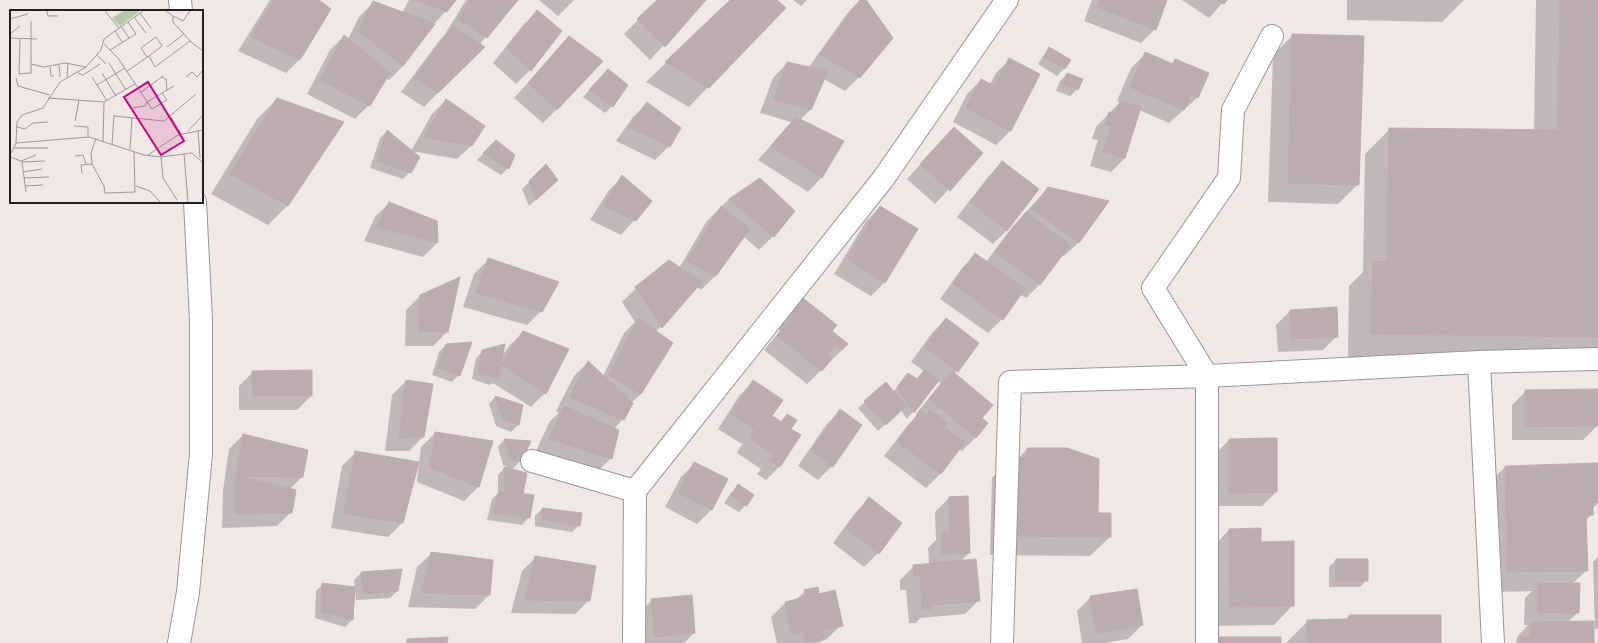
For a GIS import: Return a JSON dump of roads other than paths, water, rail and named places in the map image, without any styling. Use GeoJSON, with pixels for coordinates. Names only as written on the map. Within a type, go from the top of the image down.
{"type":"FeatureCollection","features":[{"type":"Feature","properties":{"kind":"street"},"geometry":{"type":"LineString","coordinates":[[180,0],[181,10]]}},
{"type":"Feature","properties":{"kind":"street"},"geometry":{"type":"LineString","coordinates":[[634,643],[635,491],[883,179],[1007,0]]}},
{"type":"Feature","properties":{"kind":"street"},"geometry":{"type":"LineString","coordinates":[[1207,643],[1207,376],[1153,288],[1229,178],[1233,110],[1272,36]]}},
{"type":"Feature","properties":{"kind":"street"},"geometry":{"type":"LineString","coordinates":[[179,643],[188,592],[201,454],[201,320],[194,203]]}},
{"type":"Feature","properties":{"kind":"street"},"geometry":{"type":"LineString","coordinates":[[1002,643],[1010,382],[1207,376],[1479,362],[1598,359]]}},
{"type":"Feature","properties":{"kind":"street"},"geometry":{"type":"LineString","coordinates":[[1479,362],[1493,643]]}},
{"type":"Feature","properties":{"kind":"street"},"geometry":{"type":"LineString","coordinates":[[532,461],[635,491]]}}]}
